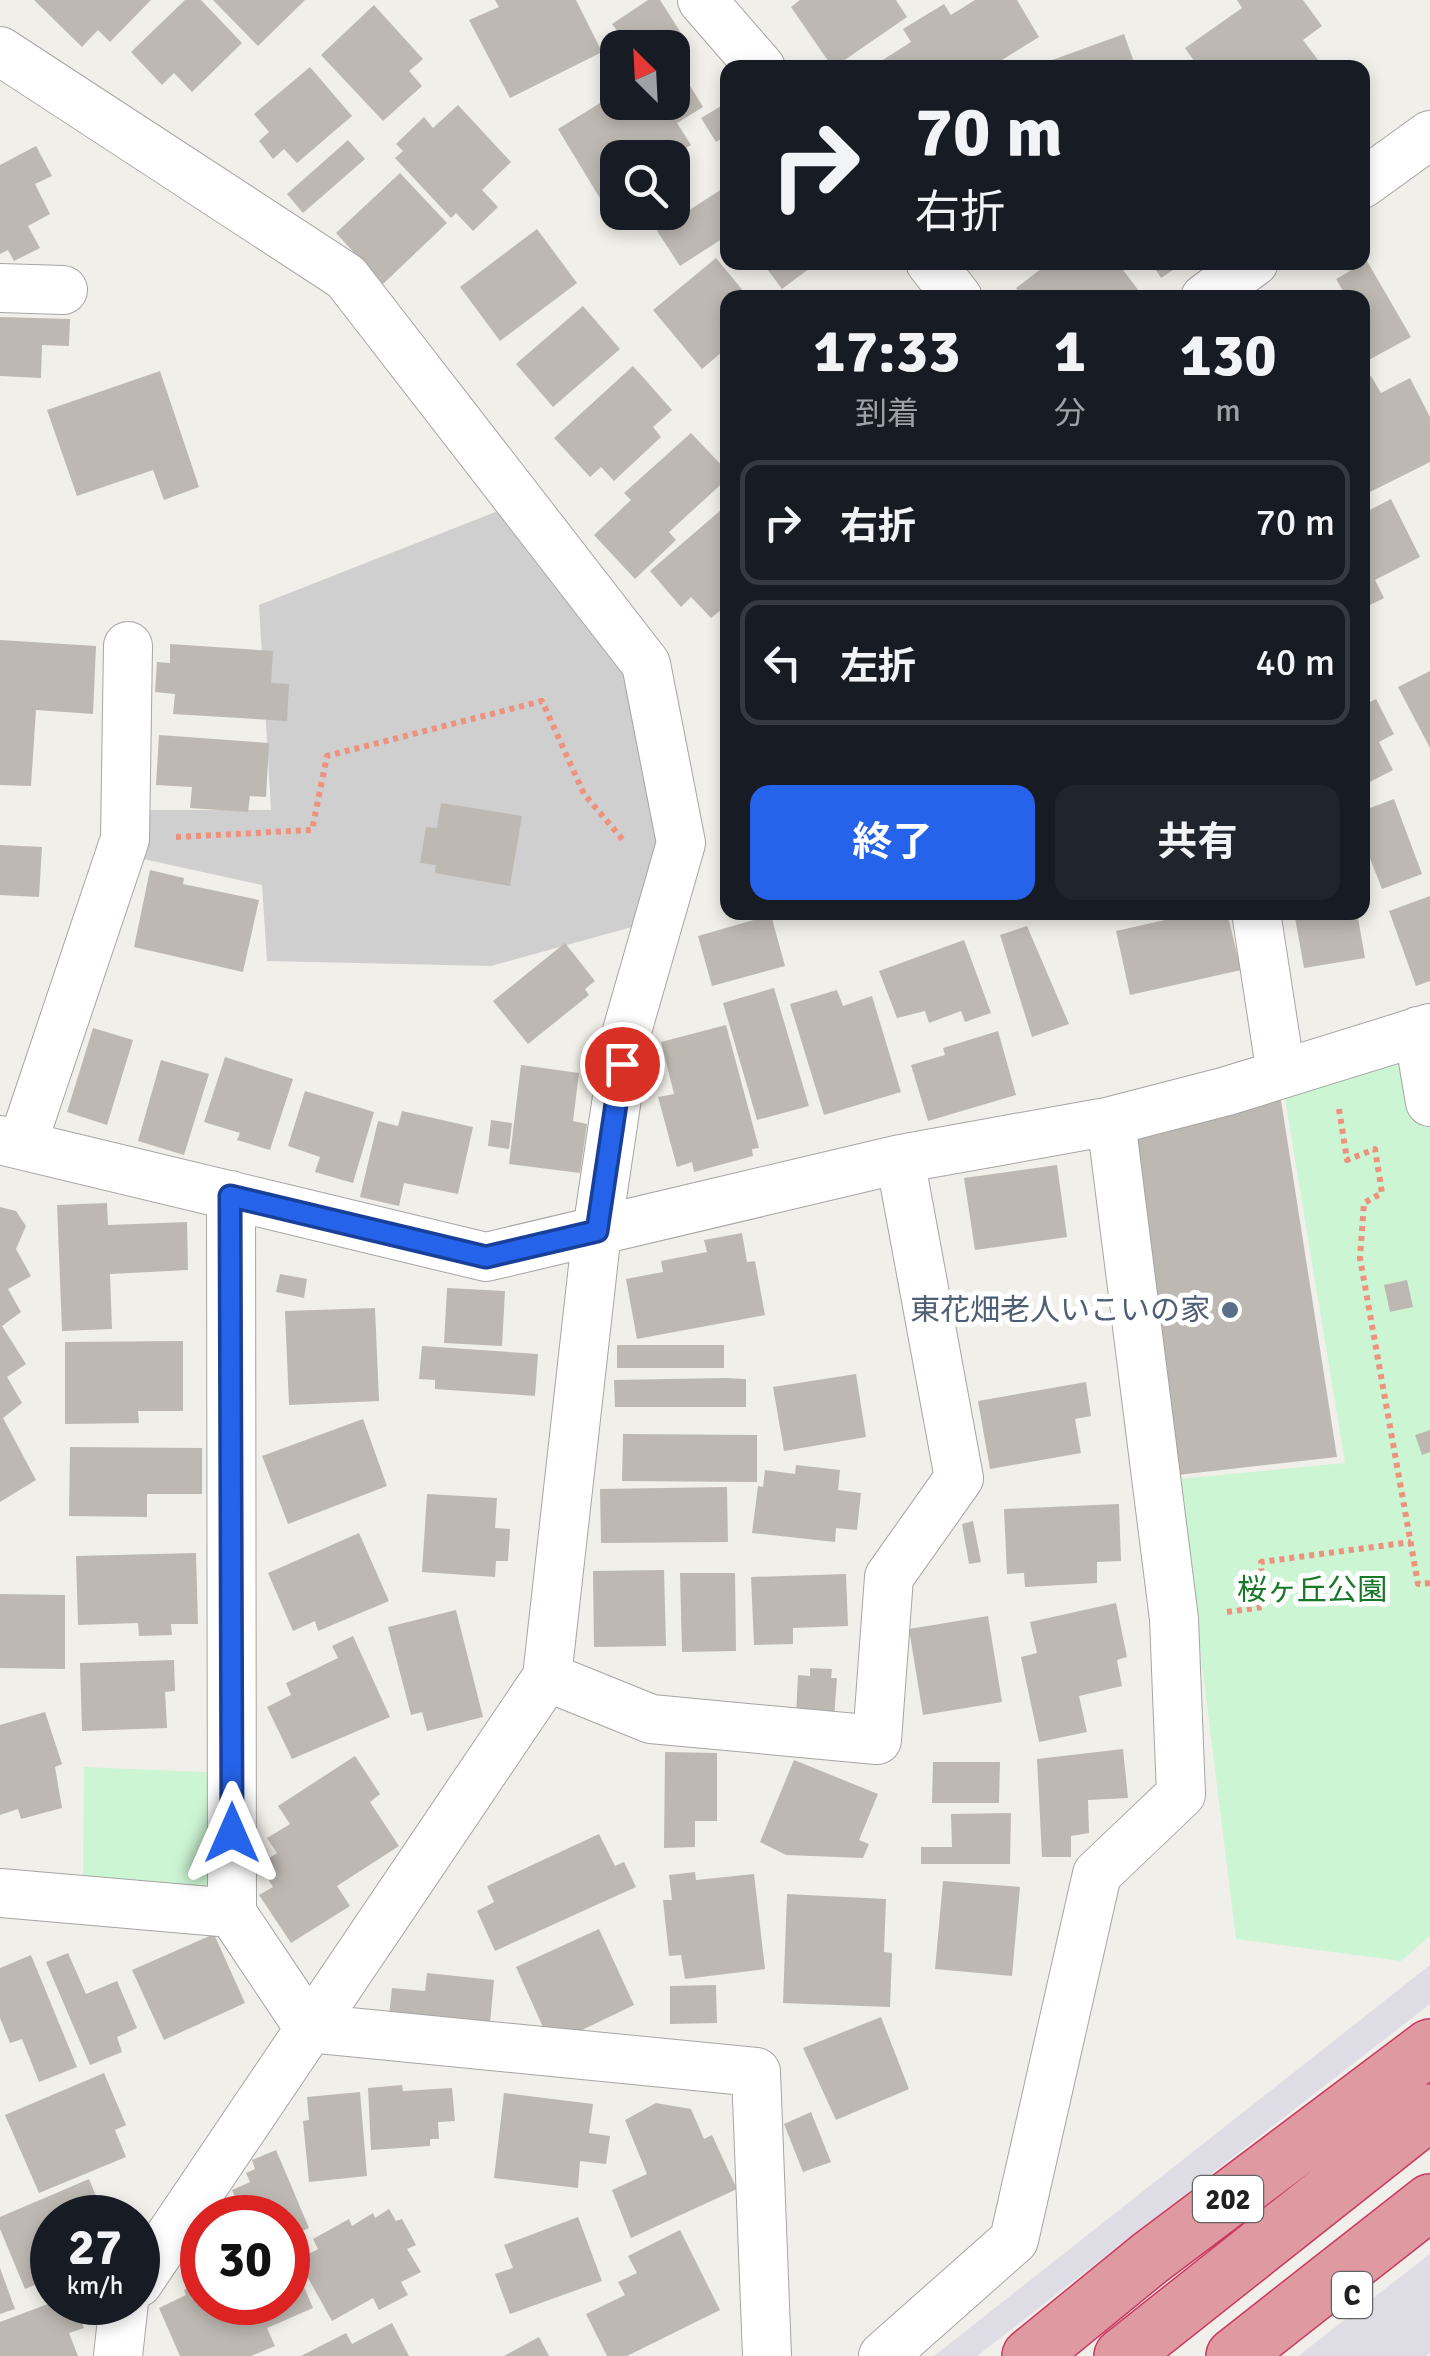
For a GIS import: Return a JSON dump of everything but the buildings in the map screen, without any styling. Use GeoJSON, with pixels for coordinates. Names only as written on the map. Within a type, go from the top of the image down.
{"type":"FeatureCollection","features":[{"type":"Feature","properties":{"kind":"highway","name":"202"},"geometry":{"type":"LineString","coordinates":[[1030,2356],[1150,2258],[1430,2047]]}},
{"type":"Feature","properties":{"kind":"highway"},"geometry":{"type":"LineString","coordinates":[[1122,2356],[1430,2112]]}},
{"type":"Feature","properties":{"kind":"highway"},"geometry":{"type":"LineString","coordinates":[[1234,2356],[1430,2202]]}},
{"type":"Feature","properties":{"kind":"highway","name":"C"},"geometry":{"type":"LineString","coordinates":[[1274,2356],[1430,2233]]}},
{"type":"Feature","properties":{"kind":"street"},"geometry":{"type":"LineString","coordinates":[[702,0],[754,60]]}},
{"type":"Feature","properties":{"kind":"street"},"geometry":{"type":"LineString","coordinates":[[0,51],[346,276],[646,664],[681,843],[627,1031],[597,1231],[547,1677],[160,2250]]}},
{"type":"Feature","properties":{"kind":"street"},"geometry":{"type":"LineString","coordinates":[[1370,178],[1430,135]]}},
{"type":"Feature","properties":{"kind":"street"},"geometry":{"type":"LineString","coordinates":[[936,270],[952,290]]}},
{"type":"Feature","properties":{"kind":"street"},"geometry":{"type":"LineString","coordinates":[[1216,290],[1243,270]]}},
{"type":"Feature","properties":{"kind":"street"},"geometry":{"type":"LineString","coordinates":[[0,288],[63,290]]}},
{"type":"Feature","properties":{"kind":"street"},"geometry":{"type":"LineString","coordinates":[[128,646],[125,839],[11,1143],[486,1257],[900,1160],[1111,1122],[1424,1029],[1430,1102]]}},
{"type":"Feature","properties":{"kind":"street"},"geometry":{"type":"LineString","coordinates":[[1257,920],[1282,1074]]}},
{"type":"Feature","properties":{"kind":"street"},"geometry":{"type":"LineString","coordinates":[[882,2356],[1014,2240],[1097,1874],[1181,1794],[1174,1619],[1111,1122]]}},
{"type":"Feature","properties":{"kind":"street"},"geometry":{"type":"LineString","coordinates":[[547,1677],[651,1719],[877,1740],[889,1577],[959,1478],[900,1160]]}},
{"type":"Feature","properties":{"kind":"street"},"geometry":{"type":"LineString","coordinates":[[230,1196],[232,1913],[310,2028]]}},
{"type":"Feature","properties":{"kind":"street"},"geometry":{"type":"LineString","coordinates":[[0,1894],[232,1913]]}},
{"type":"Feature","properties":{"kind":"street"},"geometry":{"type":"LineString","coordinates":[[310,2028],[756,2072],[767,2356]]}},
{"type":"Feature","properties":{"kind":"street"},"geometry":{"type":"LineString","coordinates":[[118,2356],[121,2325]]}},
{"type":"Feature","properties":{"kind":"path"},"geometry":{"type":"LineString","coordinates":[[125,839],[312,830],[326,756],[542,701],[584,794],[631,850]]}},
{"type":"Feature","properties":{"kind":"path"},"geometry":{"type":"LineString","coordinates":[[1332,1057],[1347,1160],[1374,1149],[1382,1193],[1364,1203],[1360,1258],[1418,1584],[1430,1583]]}},
{"type":"Feature","properties":{"kind":"path"},"geometry":{"type":"LineString","coordinates":[[1174,1619],[1264,1607],[1260,1562],[1411,1542]]}},
{"type":"Feature","properties":{"kind":"shaded area"},"geometry":{"type":"Polygon","coordinates":[[[508,507],[646,664],[681,843],[661,919],[491,966],[267,961],[262,885],[134,857],[139,810],[271,810],[259,605],[508,507]]]}},
{"type":"Feature","properties":{"kind":"shaded area"},"geometry":{"type":"Polygon","coordinates":[[[1430,1965],[1430,2004],[977,2356],[934,2356],[1430,1965]]]}},
{"type":"Feature","properties":{"kind":"shaded area"},"geometry":{"type":"Polygon","coordinates":[[[1430,2254],[1427,2356],[1298,2356],[1430,2254]]]}},
{"type":"Feature","properties":{"kind":"green space","name":"桜ヶ丘公園"},"geometry":{"type":"Polygon","coordinates":[[[1418,1031],[1430,1102],[1430,1936],[1401,1961],[1236,1939],[1179,1479],[1345,1463],[1281,1074],[1418,1031]]]}},
{"type":"Feature","properties":{"kind":"green space"},"geometry":{"type":"Polygon","coordinates":[[[84,1767],[226,1773],[225,1905],[83,1892],[84,1767]]]}},
{"type":"Feature","properties":{"kind":"place","name":"東花畑老人いこいの家"},"geometry":{"type":"Point","coordinates":[1230,1310]}},
{"type":"Feature","properties":{"kind":"route"},"geometry":{"type":"LineString","coordinates":[[232,1833],[230,1196],[486,1257],[597,1231],[622,1064]]}}]}
